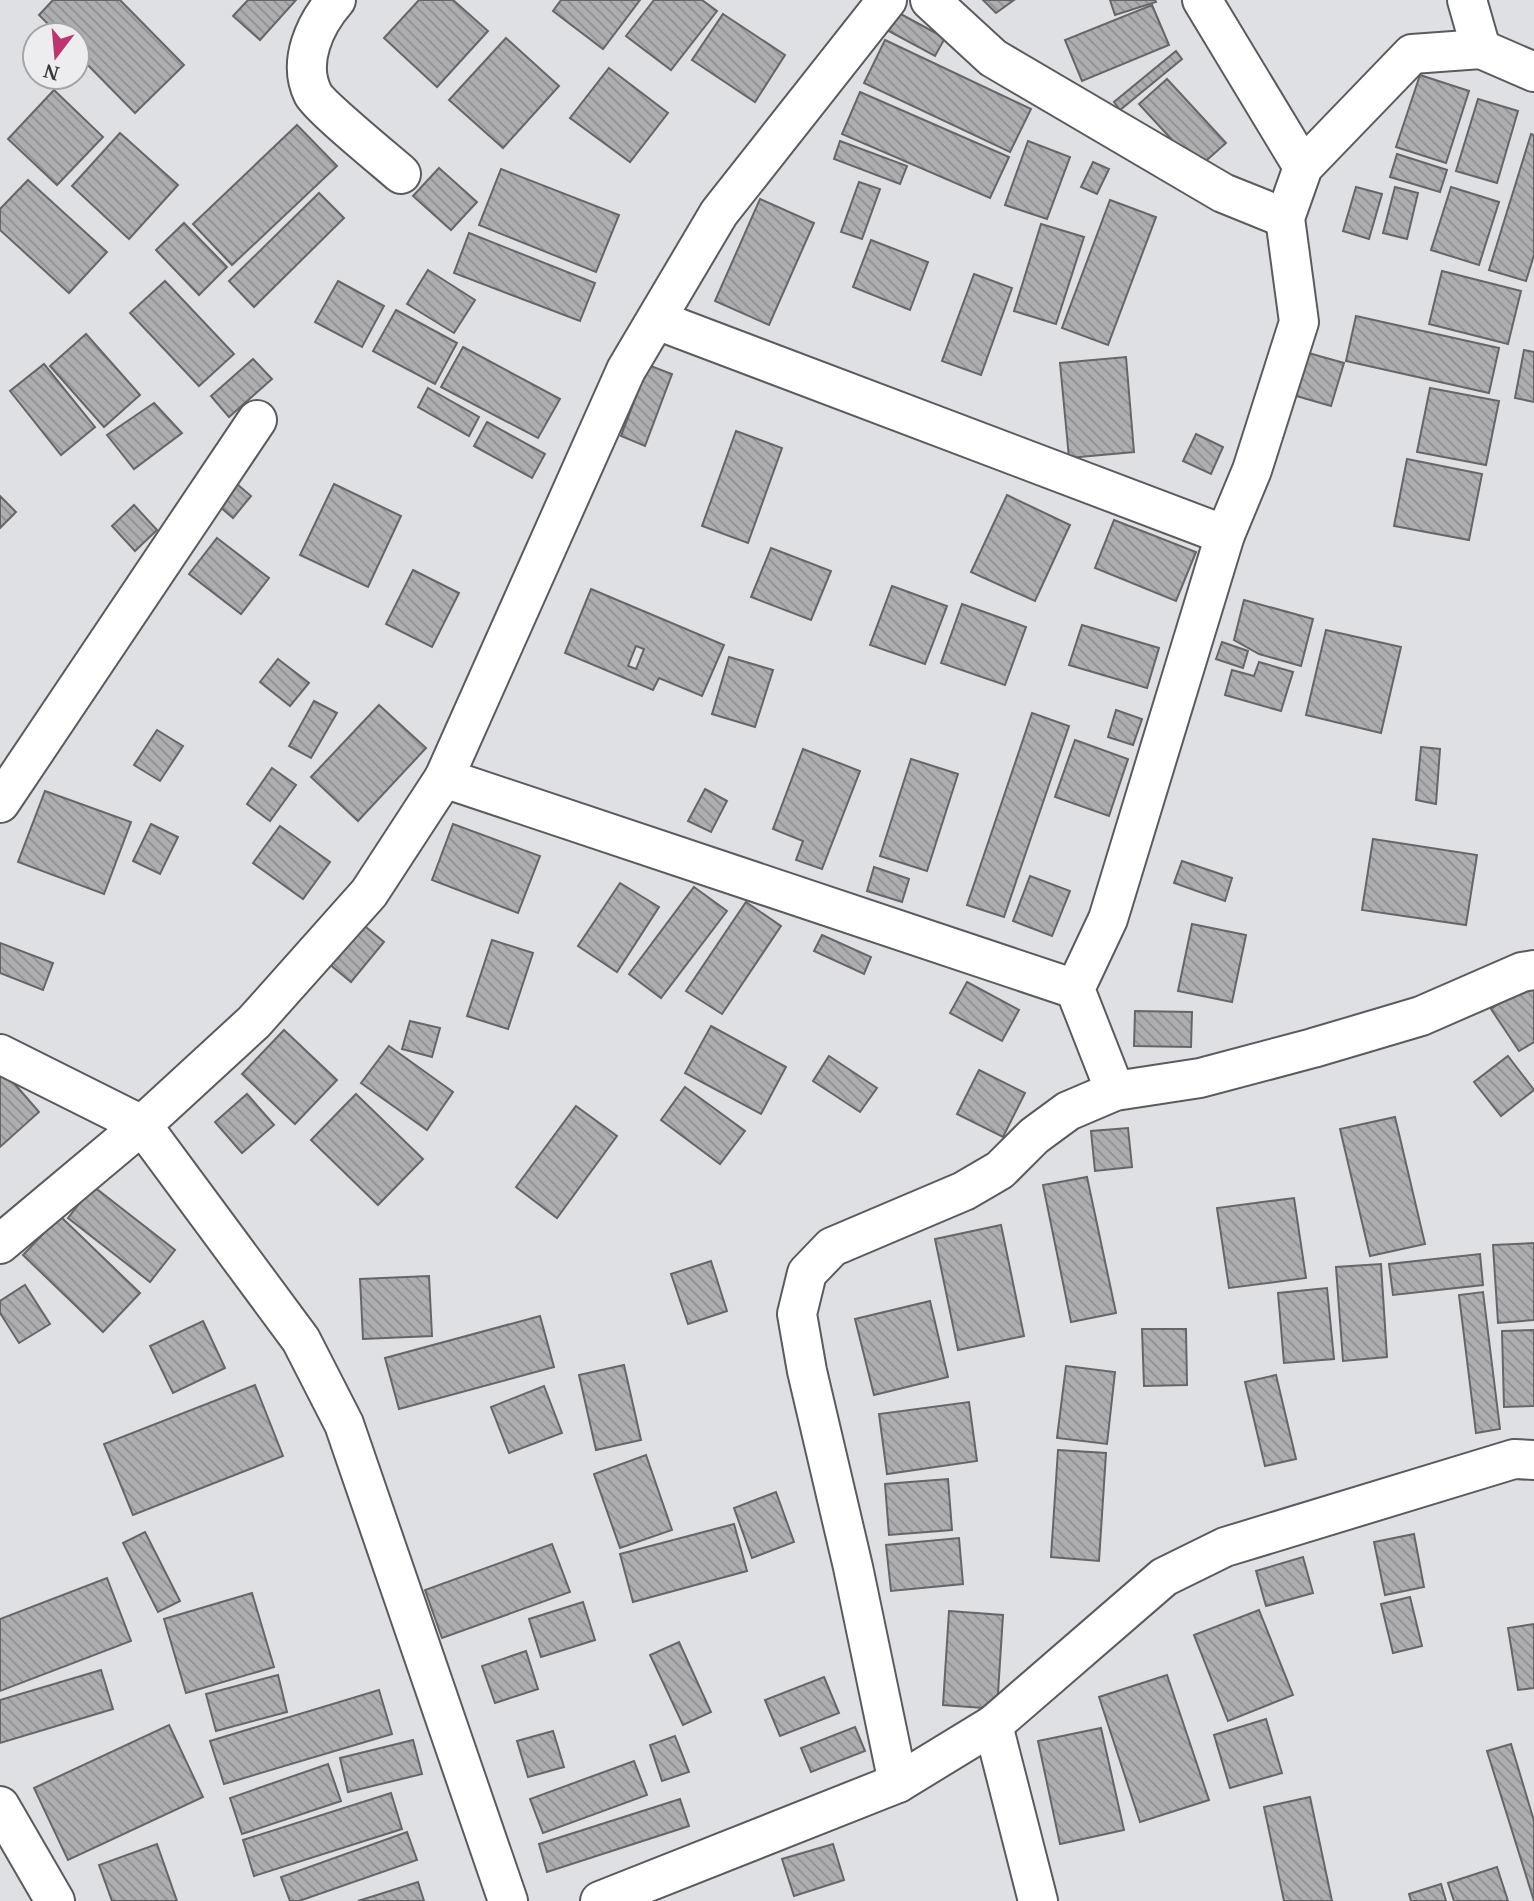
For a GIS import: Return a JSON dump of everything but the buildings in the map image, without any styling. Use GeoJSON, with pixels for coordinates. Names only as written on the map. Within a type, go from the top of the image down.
{"type":"FeatureCollection","features":[{"type":"Feature","properties":{"kind":"street"},"geometry":{"type":"LineString","coordinates":[[336,0],[323,15],[306,59],[313,95],[401,174]]}},
{"type":"Feature","properties":{"kind":"street"},"geometry":{"type":"LineString","coordinates":[[0,1244],[142,1125],[254,1022],[369,893],[444,778],[626,370],[719,213],[887,0]]}},
{"type":"Feature","properties":{"kind":"street"},"geometry":{"type":"LineString","coordinates":[[930,0],[993,58],[1223,193],[1286,218]]}},
{"type":"Feature","properties":{"kind":"street"},"geometry":{"type":"LineString","coordinates":[[1202,0],[1303,167]]}},
{"type":"Feature","properties":{"kind":"street"},"geometry":{"type":"LineString","coordinates":[[1467,0],[1481,49]]}},
{"type":"Feature","properties":{"kind":"street"},"geometry":{"type":"LineString","coordinates":[[1115,1091],[1075,989],[1108,919],[1224,535],[1252,470],[1299,322],[1286,218],[1303,167],[1412,54],[1481,49],[1534,72]]}},
{"type":"Feature","properties":{"kind":"street"},"geometry":{"type":"LineString","coordinates":[[657,320],[1224,535]]}},
{"type":"Feature","properties":{"kind":"street"},"geometry":{"type":"LineString","coordinates":[[6,775],[257,420]]}},
{"type":"Feature","properties":{"kind":"street"},"geometry":{"type":"LineString","coordinates":[[444,778],[1075,989]]}},
{"type":"Feature","properties":{"kind":"street"},"geometry":{"type":"LineString","coordinates":[[898,1783],[853,1567],[807,1371],[797,1314],[807,1273],[831,1247],[964,1191],[1000,1170],[1034,1136],[1068,1111],[1115,1091],[1200,1078],[1313,1048],[1421,1016],[1522,972],[1534,970]]}},
{"type":"Feature","properties":{"kind":"street"},"geometry":{"type":"LineString","coordinates":[[0,1054],[142,1125],[301,1340],[344,1424],[508,1901]]}},
{"type":"Feature","properties":{"kind":"street"},"geometry":{"type":"LineString","coordinates":[[600,1901],[898,1783],[993,1725],[1164,1577],[1213,1553],[1514,1460],[1534,1460]]}},
{"type":"Feature","properties":{"kind":"street"},"geometry":{"type":"LineString","coordinates":[[993,1725],[1038,1901]]}},
{"type":"Feature","properties":{"kind":"street"},"geometry":{"type":"LineString","coordinates":[[0,1806],[55,1901]]}}]}
